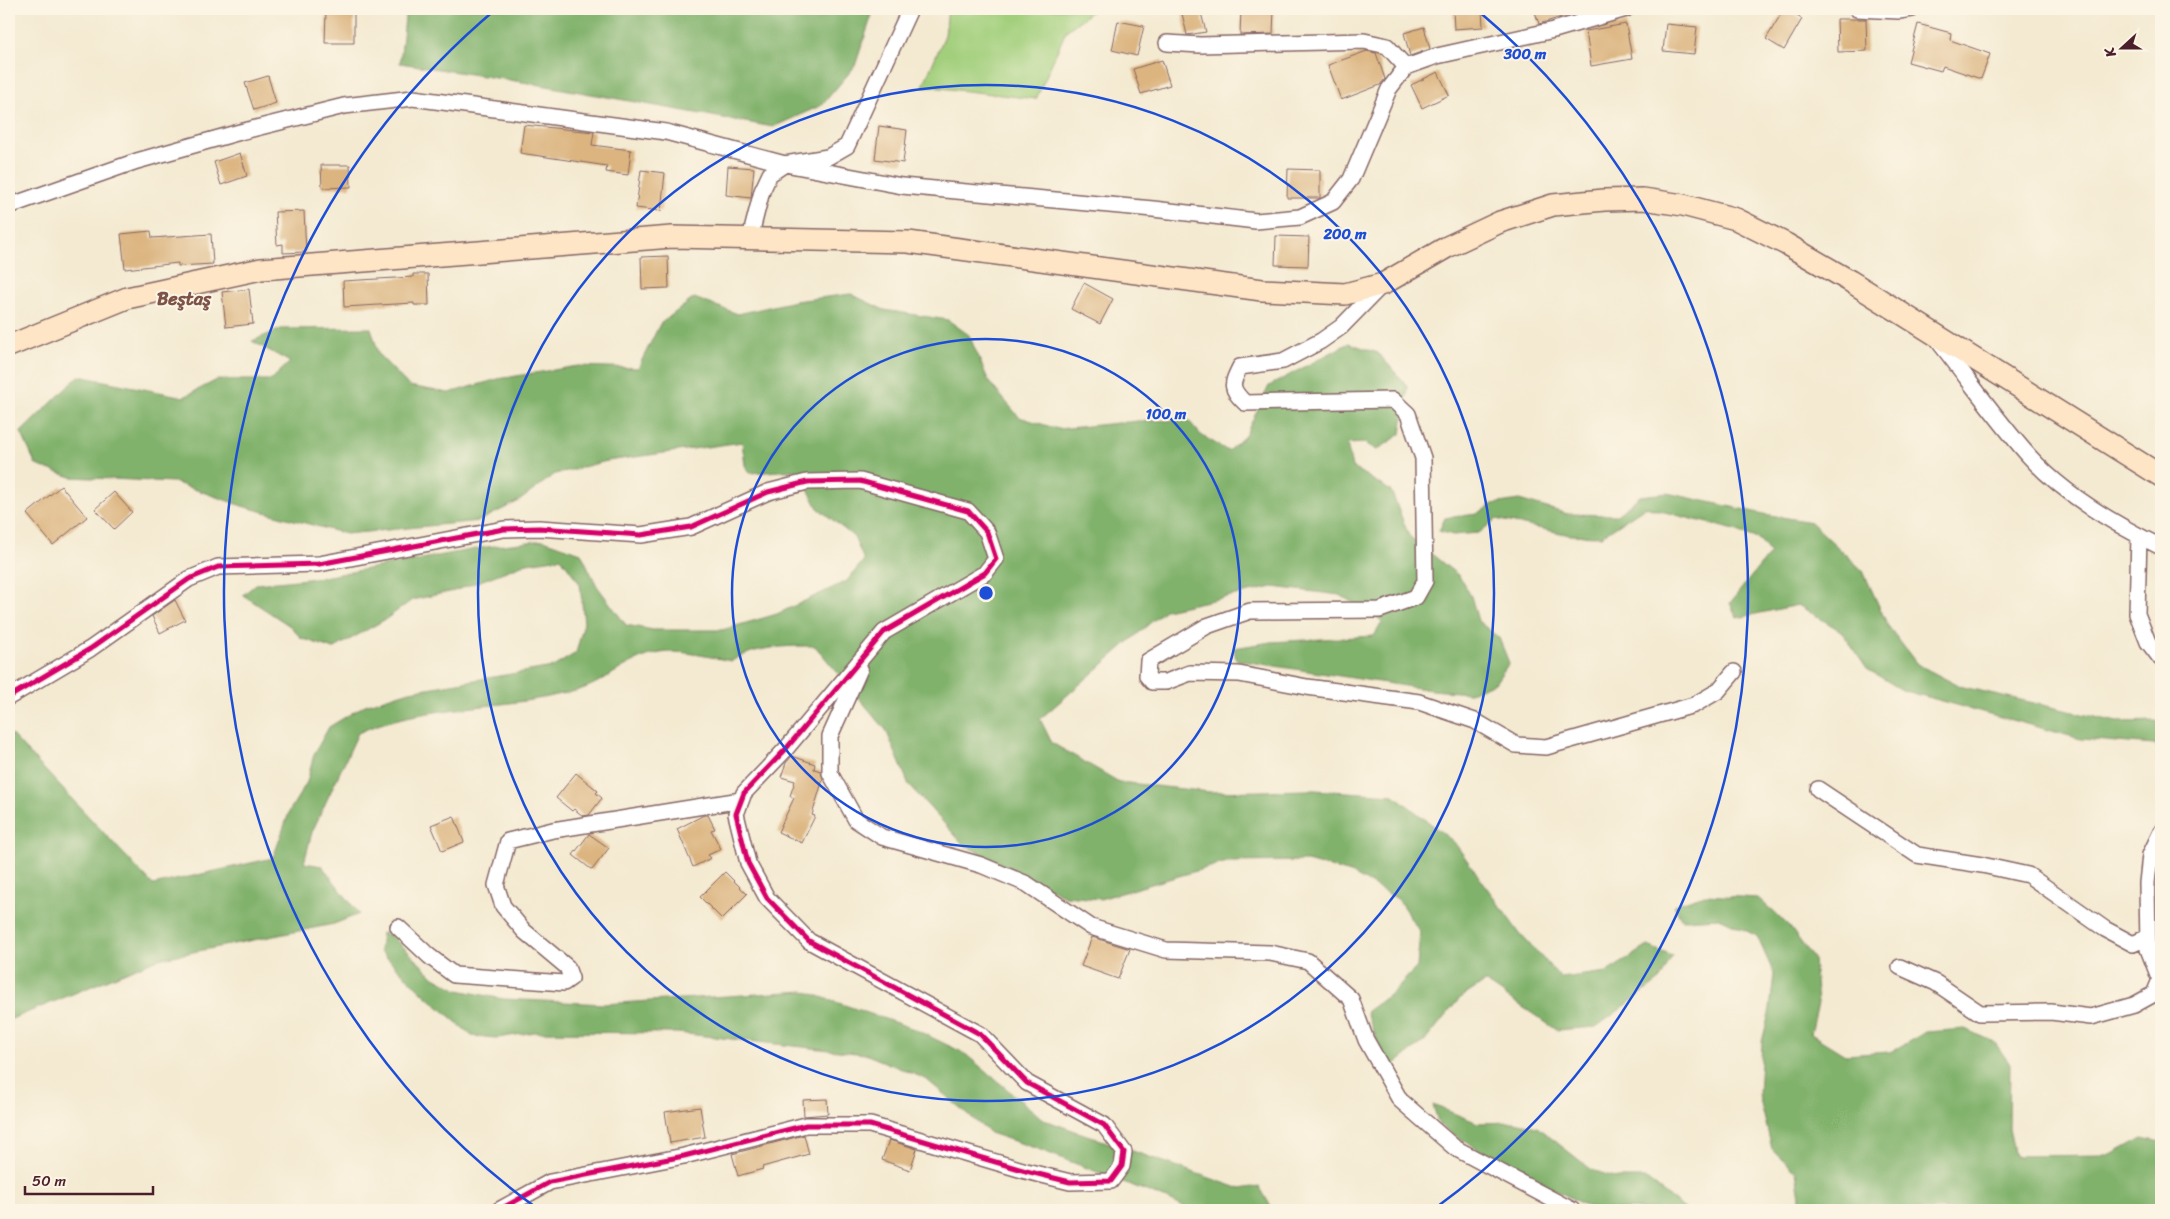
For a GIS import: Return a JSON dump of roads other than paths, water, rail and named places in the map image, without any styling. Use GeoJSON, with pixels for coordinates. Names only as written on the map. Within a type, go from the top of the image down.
{"type":"FeatureCollection","features":[{"type":"Feature","properties":{"kind":"street"},"geometry":{"type":"LineString","coordinates":[[750,238],[762,191],[770,174],[785,164],[828,157],[848,146],[910,9]]}},
{"type":"Feature","properties":{"kind":"street"},"geometry":{"type":"LineString","coordinates":[[9,206],[137,161],[240,132],[344,106],[413,98],[666,132],[785,164],[902,186],[1153,209],[1256,221],[1300,217],[1334,202],[1350,179],[1390,89],[1406,67],[1437,56],[1554,30],[1626,9]]}},
{"type":"Feature","properties":{"kind":"street"},"geometry":{"type":"LineString","coordinates":[[1857,9],[1899,11],[1912,9]]}},
{"type":"Feature","properties":{"kind":"street"},"geometry":{"type":"LineString","coordinates":[[1167,43],[1200,45],[1364,41],[1387,46],[1406,67]]}},
{"type":"Feature","properties":{"kind":"street"},"geometry":{"type":"LineString","coordinates":[[9,346],[127,298],[260,269],[672,237],[908,242],[1262,290],[1346,294],[1383,284],[1447,247],[1500,222],[1553,205],[1604,200],[1643,199],[1683,205],[1736,219],[1786,244],[1842,276],[2161,476]]}},
{"type":"Feature","properties":{"kind":"street"},"geometry":{"type":"LineString","coordinates":[[1383,284],[1341,327],[1321,341],[1283,361],[1240,366],[1232,382],[1234,392],[1245,403],[1284,404],[1393,400],[1408,414],[1423,458],[1425,581],[1416,597],[1380,610],[1250,611],[1206,626],[1148,661],[1147,676],[1152,682],[1166,682],[1190,674],[1239,674],[1307,687],[1419,702],[1475,721],[1516,745],[1546,747],[1694,705],[1718,691],[1734,672]]}},
{"type":"Feature","properties":{"kind":"street"},"geometry":{"type":"LineString","coordinates":[[1932,333],[2030,457],[2070,493],[2139,536],[2161,547]]}},
{"type":"Feature","properties":{"kind":"street"},"geometry":{"type":"LineString","coordinates":[[9,697],[90,649],[189,578],[218,568],[319,564],[504,529],[539,528],[641,535],[690,527],[768,492],[807,482],[860,481],[968,511],[987,532],[996,559],[985,573],[884,632],[784,750],[744,793],[736,814],[748,862],[767,898],[810,942],[980,1034],[1027,1083],[1104,1125],[1124,1152],[1122,1166],[1111,1181],[1070,1182],[870,1125],[806,1125],[684,1156],[550,1182],[499,1210]]}},
{"type":"Feature","properties":{"kind":"street"},"geometry":{"type":"LineString","coordinates":[[2139,536],[2137,614],[2148,642],[2161,659]]}},
{"type":"Feature","properties":{"kind":"street"},"geometry":{"type":"LineString","coordinates":[[868,652],[830,736],[830,773],[856,820],[882,837],[981,865],[1027,884],[1091,927],[1166,950],[1270,953],[1308,962],[1351,999],[1366,1040],[1400,1100],[1455,1148],[1572,1210]]}},
{"type":"Feature","properties":{"kind":"street"},"geometry":{"type":"LineString","coordinates":[[1818,789],[1917,855],[1982,865],[2028,875],[2105,929],[2133,944],[2148,938]]}},
{"type":"Feature","properties":{"kind":"street"},"geometry":{"type":"LineString","coordinates":[[398,927],[429,956],[454,975],[564,983],[571,978],[568,967],[524,931],[503,906],[496,885],[508,842],[553,830],[741,800]]}},
{"type":"Feature","properties":{"kind":"street"},"geometry":{"type":"LineString","coordinates":[[1900,966],[1936,984],[1980,1013],[2052,1012],[2091,1017],[2134,1005],[2154,994],[2160,980],[2148,949],[2148,874],[2150,855],[2161,832]]}},
{"type":"Feature","properties":{"kind":"district","name":"Beştaş"},"geometry":{"type":"Point","coordinates":[184,299]}}]}
